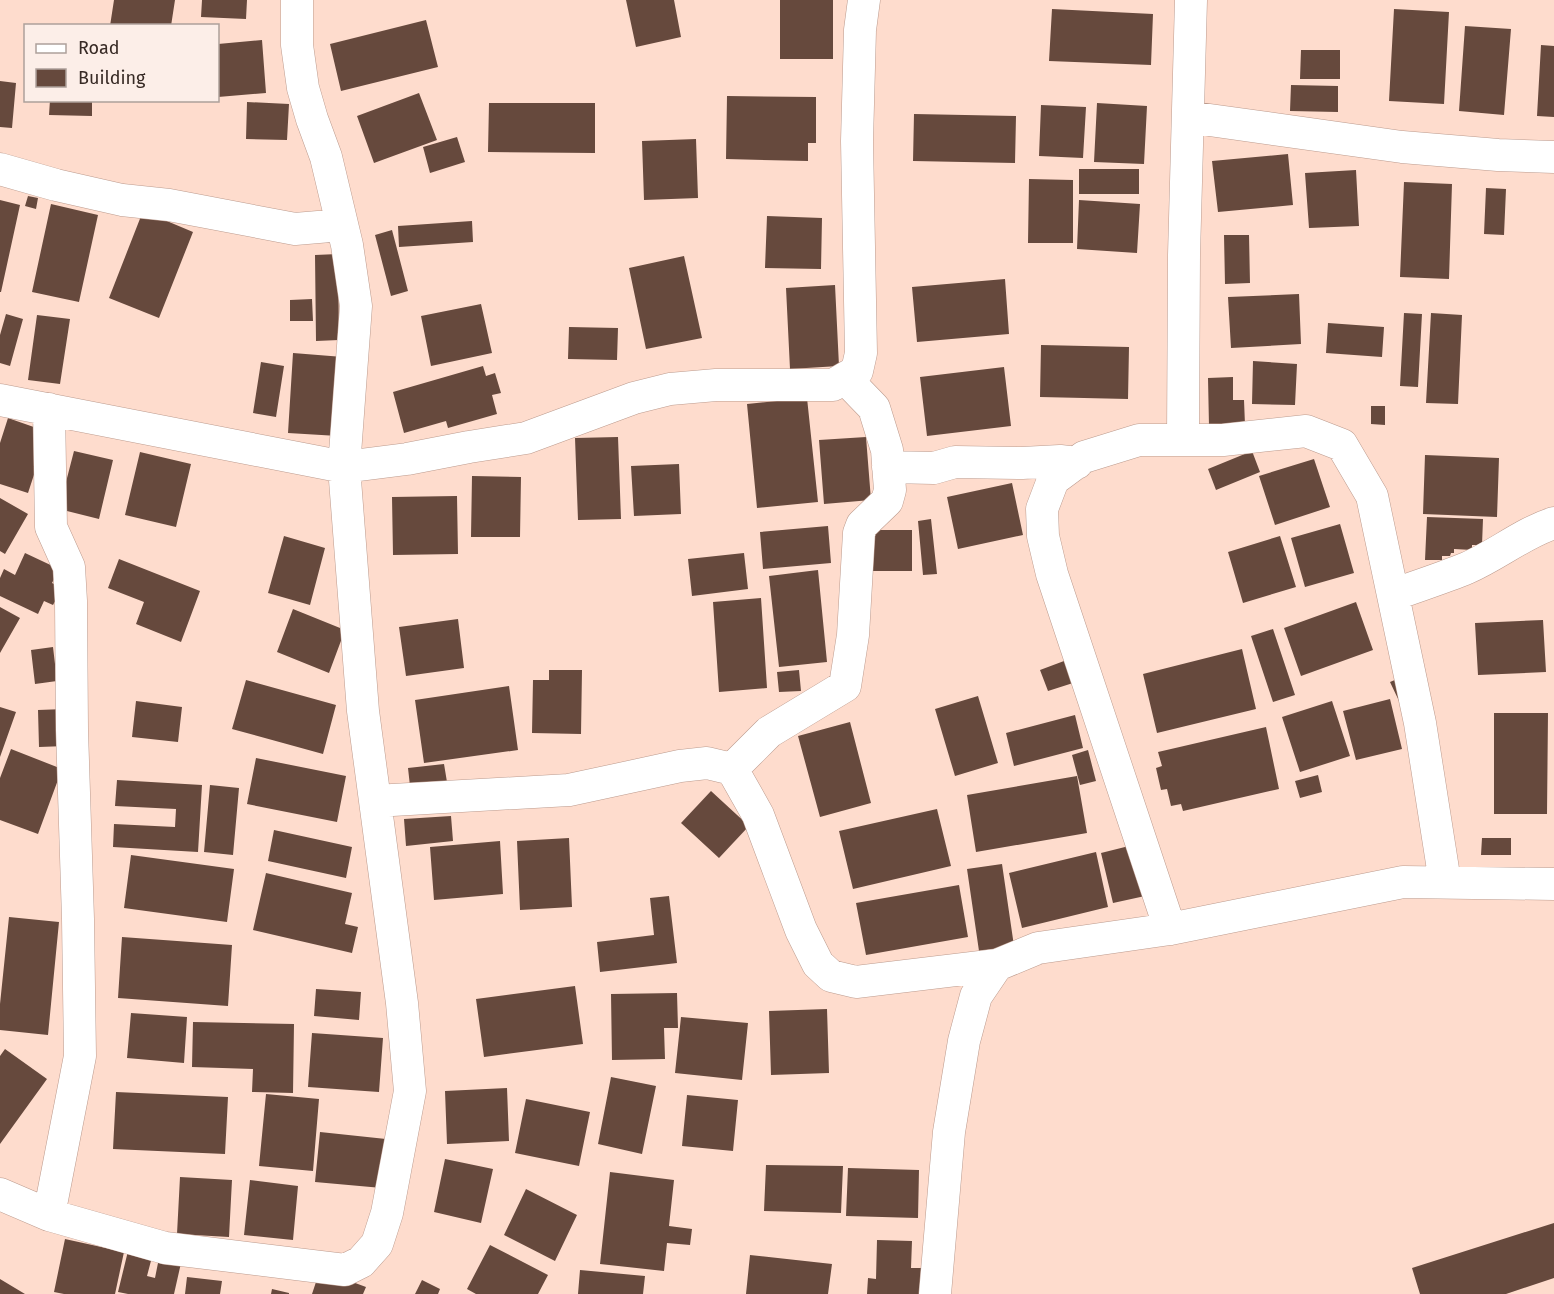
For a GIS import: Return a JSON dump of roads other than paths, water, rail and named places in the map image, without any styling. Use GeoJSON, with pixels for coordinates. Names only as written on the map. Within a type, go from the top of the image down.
{"type":"FeatureCollection","features":[{"type":"Feature","properties":{"kind":"street"},"geometry":{"type":"LineString","coordinates":[[0,1194],[49,1215],[165,1248],[345,1270],[361,1262],[377,1244],[387,1213],[410,1091],[402,1003],[363,711],[344,466],[356,306],[342,225],[326,157],[303,88],[297,45],[297,0]]}},
{"type":"Feature","properties":{"kind":"street"},"geometry":{"type":"LineString","coordinates":[[0,400],[344,466],[407,459],[526,438],[634,398],[670,389],[716,385],[833,385],[856,371],[861,353],[857,141],[860,30],[864,0]]}},
{"type":"Feature","properties":{"kind":"street"},"geometry":{"type":"LineString","coordinates":[[1183,440],[1184,255],[1191,0]]}},
{"type":"Feature","properties":{"kind":"street"},"geometry":{"type":"LineString","coordinates":[[1188,117],[1402,147],[1554,157]]}},
{"type":"Feature","properties":{"kind":"street"},"geometry":{"type":"LineString","coordinates":[[0,169],[122,200],[169,205],[295,229],[342,225]]}},
{"type":"Feature","properties":{"kind":"street"},"geometry":{"type":"LineString","coordinates":[[732,769],[769,732],[845,686],[853,635],[859,533],[862,525],[887,501],[890,490],[887,450],[874,408],[845,378]]}},
{"type":"Feature","properties":{"kind":"street"},"geometry":{"type":"LineString","coordinates":[[49,409],[51,527],[69,567],[71,600],[80,1056],[49,1215]]}},
{"type":"Feature","properties":{"kind":"street"},"geometry":{"type":"LineString","coordinates":[[1170,929],[1052,574],[1043,536],[1042,509],[1053,480],[1084,457],[1139,440],[1223,440],[1305,431],[1342,445],[1372,496],[1420,723],[1445,882]]}},
{"type":"Feature","properties":{"kind":"street"},"geometry":{"type":"LineString","coordinates":[[888,467],[934,468],[955,462],[1060,461],[1077,463]]}},
{"type":"Feature","properties":{"kind":"street"},"geometry":{"type":"LineString","coordinates":[[1393,595],[1468,567],[1542,527],[1554,523]]}},
{"type":"Feature","properties":{"kind":"street"},"geometry":{"type":"LineString","coordinates":[[375,801],[569,790],[680,766],[707,763],[732,769],[758,815],[801,930],[818,964],[831,976],[855,982],[997,965],[1038,948],[1170,929],[1403,882],[1554,884]]}},
{"type":"Feature","properties":{"kind":"street"},"geometry":{"type":"LineString","coordinates":[[935,1294],[949,1132],[964,1041],[976,996],[997,965]]}}]}
